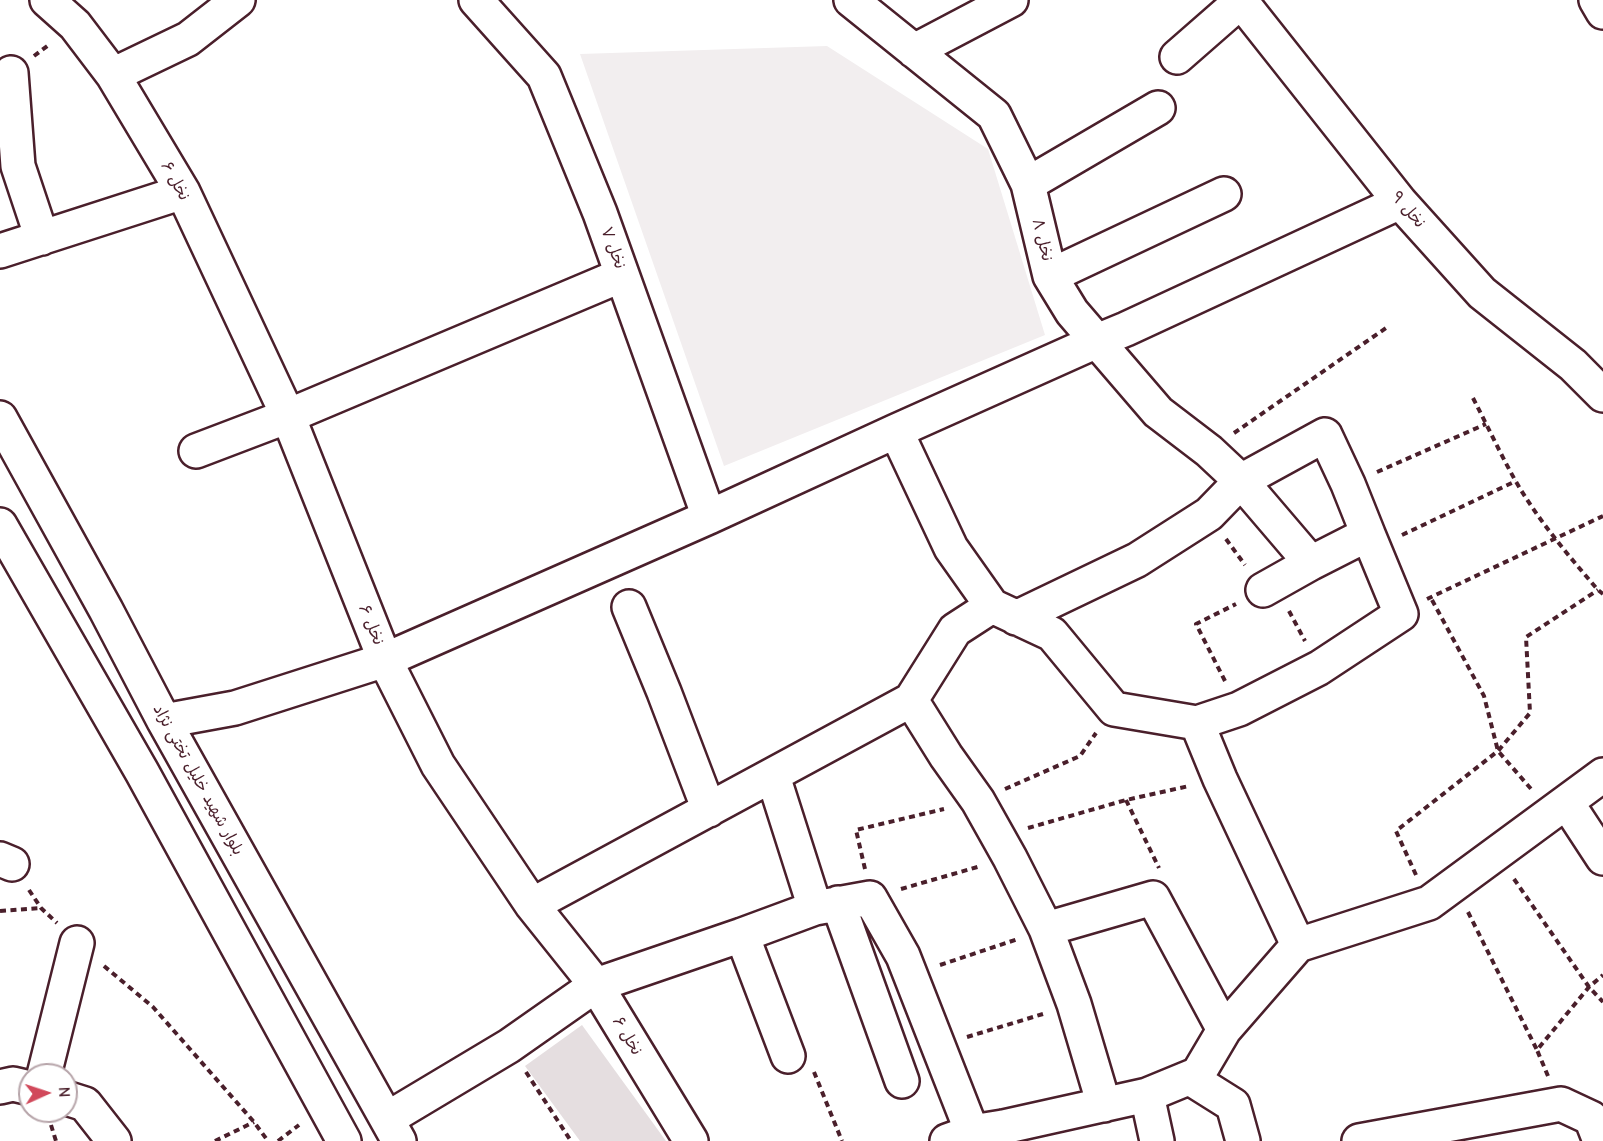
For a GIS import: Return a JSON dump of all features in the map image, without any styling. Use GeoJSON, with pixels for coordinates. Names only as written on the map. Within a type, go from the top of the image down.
{"type":"FeatureCollection","features":[{"type":"Feature","properties":{"kind":"street","name":"نخل ۶"},"geometry":{"type":"LineString","coordinates":[[47,0],[75,25],[113,75],[183,192],[288,416],[385,660],[438,765],[532,905],[596,985],[691,1141]]}},
{"type":"Feature","properties":{"kind":"street"},"geometry":{"type":"LineString","coordinates":[[113,75],[188,39],[238,0]]}},
{"type":"Feature","properties":{"kind":"street","name":"نخل ۷"},"geometry":{"type":"LineString","coordinates":[[476,0],[544,76],[600,213],[709,518]]}},
{"type":"Feature","properties":{"kind":"street","name":"نخل ۸"},"geometry":{"type":"LineString","coordinates":[[851,0],[994,115],[1028,184],[1050,276],[1072,312],[1158,412],[1209,451],[1241,481],[1311,563]]}},
{"type":"Feature","properties":{"kind":"street"},"geometry":{"type":"LineString","coordinates":[[914,51],[1011,0]]}},
{"type":"Feature","properties":{"kind":"street"},"geometry":{"type":"LineString","coordinates":[[1177,57],[1241,0]]}},
{"type":"Feature","properties":{"kind":"street","name":"نخل ۹"},"geometry":{"type":"LineString","coordinates":[[1241,0],[1400,202],[1482,293],[1573,365],[1603,395]]}},
{"type":"Feature","properties":{"kind":"street"},"geometry":{"type":"LineString","coordinates":[[1596,0],[1603,12]]}},
{"type":"Feature","properties":{"kind":"street"},"geometry":{"type":"LineString","coordinates":[[11,73],[18,166],[42,238]]}},
{"type":"Feature","properties":{"kind":"street"},"geometry":{"type":"LineString","coordinates":[[1028,184],[1158,108]]}},
{"type":"Feature","properties":{"kind":"street"},"geometry":{"type":"LineString","coordinates":[[0,251],[183,192]]}},
{"type":"Feature","properties":{"kind":"street"},"geometry":{"type":"LineString","coordinates":[[1050,276],[1224,194]]}},
{"type":"Feature","properties":{"kind":"street"},"geometry":{"type":"LineString","coordinates":[[164,721],[235,708],[385,660],[709,518],[896,431],[1136,325],[1400,202]]}},
{"type":"Feature","properties":{"kind":"street"},"geometry":{"type":"LineString","coordinates":[[196,451],[288,416],[622,274]]}},
{"type":"Feature","properties":{"kind":"street","name":"بلوار شهید خلیل تختی نژاد"},"geometry":{"type":"LineString","coordinates":[[0,418],[106,610],[164,721],[393,1130]]}},
{"type":"Feature","properties":{"kind":"street"},"geometry":{"type":"LineString","coordinates":[[532,905],[911,700],[955,630],[1004,612],[1137,560],[1209,514],[1241,481],[1324,435],[1348,484],[1401,614],[1319,668],[1239,709],[1197,723],[1114,709],[1052,634],[1004,612],[951,548],[896,431]]}},
{"type":"Feature","properties":{"kind":"street"},"geometry":{"type":"LineString","coordinates":[[0,525],[142,772],[344,1141]]}},
{"type":"Feature","properties":{"kind":"street"},"geometry":{"type":"LineString","coordinates":[[1268,587],[1311,563],[1371,541]]}},
{"type":"Feature","properties":{"kind":"street"},"geometry":{"type":"LineString","coordinates":[[629,607],[709,810]]}},
{"type":"Feature","properties":{"kind":"street"},"geometry":{"type":"LineString","coordinates":[[911,700],[978,801],[1047,929],[1074,1004],[1104,1105]]}},
{"type":"Feature","properties":{"kind":"street"},"geometry":{"type":"LineString","coordinates":[[1197,723],[1298,945]]}},
{"type":"Feature","properties":{"kind":"street"},"geometry":{"type":"LineString","coordinates":[[393,1130],[596,985],[826,906],[870,898],[903,956],[938,1045],[959,1137],[1147,1095],[1198,1074],[1224,1030],[1298,945],[1442,894],[1603,775]]}},
{"type":"Feature","properties":{"kind":"street"},"geometry":{"type":"LineString","coordinates":[[773,776],[826,906],[902,1081]]}},
{"type":"Feature","properties":{"kind":"street"},"geometry":{"type":"LineString","coordinates":[[1560,808],[1603,858]]}},
{"type":"Feature","properties":{"kind":"street"},"geometry":{"type":"LineString","coordinates":[[1047,929],[1153,898],[1224,1030]]}},
{"type":"Feature","properties":{"kind":"street"},"geometry":{"type":"LineString","coordinates":[[742,935],[788,1056]]}},
{"type":"Feature","properties":{"kind":"street"},"geometry":{"type":"LineString","coordinates":[[47,1063],[77,942]]}},
{"type":"Feature","properties":{"kind":"street"},"geometry":{"type":"LineString","coordinates":[[1190,1078],[1233,1105],[1243,1141]]}},
{"type":"Feature","properties":{"kind":"street"},"geometry":{"type":"LineString","coordinates":[[0,1087],[18,1085]]}},
{"type":"Feature","properties":{"kind":"street"},"geometry":{"type":"LineString","coordinates":[[1147,1095],[1157,1141]]}},
{"type":"Feature","properties":{"kind":"street"},"geometry":{"type":"LineString","coordinates":[[78,1102],[85,1104],[114,1141]]}},
{"type":"Feature","properties":{"kind":"street"},"geometry":{"type":"LineString","coordinates":[[1359,1141],[1561,1104],[1591,1118],[1600,1141]]}},
{"type":"Feature","properties":{"kind":"path"},"geometry":{"type":"LineString","coordinates":[[11,73],[75,25]]}},
{"type":"Feature","properties":{"kind":"path"},"geometry":{"type":"LineString","coordinates":[[1209,451],[1386,328]]}},
{"type":"Feature","properties":{"kind":"path"},"geometry":{"type":"LineString","coordinates":[[1473,398],[1516,481],[1554,538],[1603,594]]}},
{"type":"Feature","properties":{"kind":"path"},"geometry":{"type":"LineString","coordinates":[[1348,484],[1486,424]]}},
{"type":"Feature","properties":{"kind":"path"},"geometry":{"type":"LineString","coordinates":[[1371,541],[1516,481]]}},
{"type":"Feature","properties":{"kind":"path"},"geometry":{"type":"LineString","coordinates":[[1209,514],[1268,587],[1319,668]]}},
{"type":"Feature","properties":{"kind":"path"},"geometry":{"type":"LineString","coordinates":[[1401,614],[1603,516]]}},
{"type":"Feature","properties":{"kind":"path"},"geometry":{"type":"LineString","coordinates":[[1239,709],[1196,624],[1268,587]]}},
{"type":"Feature","properties":{"kind":"path"},"geometry":{"type":"LineString","coordinates":[[1561,1104],[1537,1050],[1442,894],[1396,831],[1498,751],[1530,712],[1526,637],[1598,590]]}},
{"type":"Feature","properties":{"kind":"path"},"geometry":{"type":"LineString","coordinates":[[1430,598],[1484,696],[1498,751],[1560,808]]}},
{"type":"Feature","properties":{"kind":"path"},"geometry":{"type":"LineString","coordinates":[[1114,709],[1080,756],[978,801],[856,830],[870,898],[1126,800],[1221,779]]}},
{"type":"Feature","properties":{"kind":"path"},"geometry":{"type":"LineString","coordinates":[[1126,800],[1163,878],[1153,898]]}},
{"type":"Feature","properties":{"kind":"path"},"geometry":{"type":"LineString","coordinates":[[1496,854],[1589,987],[1603,1002]]}},
{"type":"Feature","properties":{"kind":"path"},"geometry":{"type":"LineString","coordinates":[[6,862],[41,908],[153,1007],[268,1141]]}},
{"type":"Feature","properties":{"kind":"path"},"geometry":{"type":"LineString","coordinates":[[0,911],[41,908]]}},
{"type":"Feature","properties":{"kind":"path"},"geometry":{"type":"LineString","coordinates":[[910,975],[1047,929]]}},
{"type":"Feature","properties":{"kind":"path"},"geometry":{"type":"LineString","coordinates":[[1537,1050],[1589,987],[1603,975]]}},
{"type":"Feature","properties":{"kind":"path"},"geometry":{"type":"LineString","coordinates":[[938,1045],[1074,1004]]}},
{"type":"Feature","properties":{"kind":"path"},"geometry":{"type":"LineString","coordinates":[[509,1046],[571,1141]]}},
{"type":"Feature","properties":{"kind":"path"},"geometry":{"type":"LineString","coordinates":[[788,1056],[810,1060],[842,1141]]}},
{"type":"Feature","properties":{"kind":"path"},"geometry":{"type":"LineString","coordinates":[[215,1141],[254,1122]]}},
{"type":"Feature","properties":{"kind":"shaded area"},"geometry":{"type":"Polygon","coordinates":[[[827,46],[988,149],[1045,335],[724,466],[580,54],[827,46]]]}},
{"type":"Feature","properties":{"kind":"shaded area"},"geometry":{"type":"Polygon","coordinates":[[[582,1025],[666,1141],[580,1141],[525,1066],[582,1025]]]}}]}
